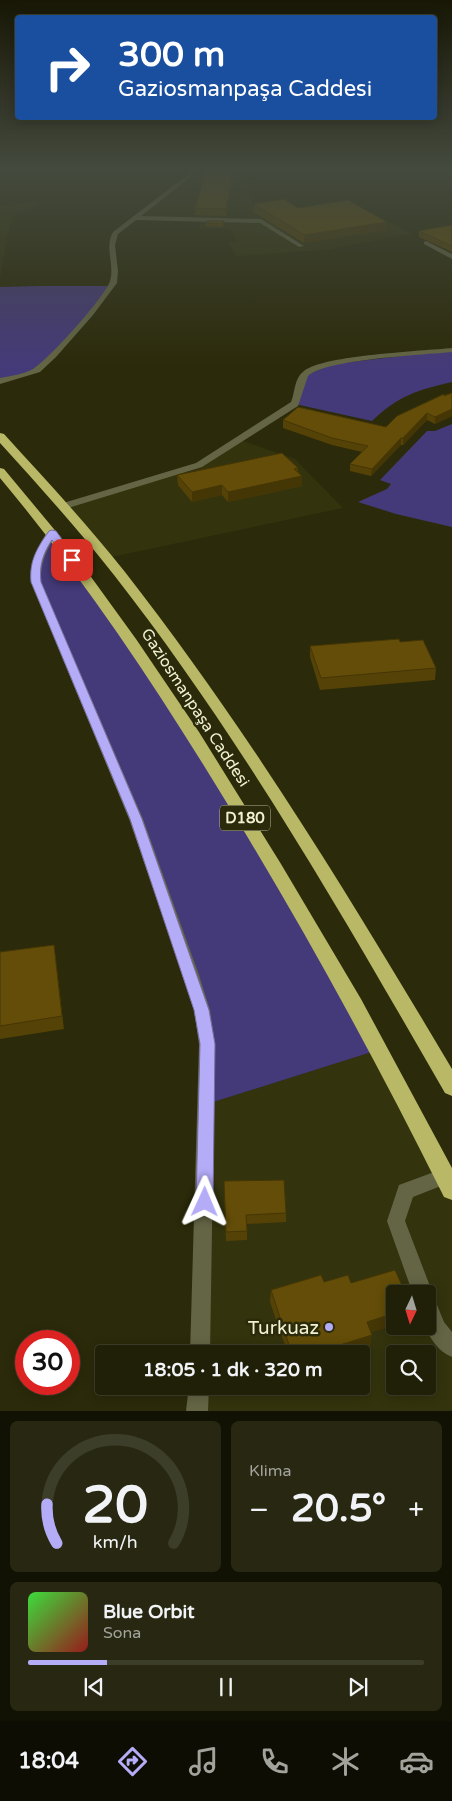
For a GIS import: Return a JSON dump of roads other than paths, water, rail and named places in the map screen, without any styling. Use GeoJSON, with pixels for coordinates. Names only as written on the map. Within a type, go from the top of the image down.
{"type":"FeatureCollection","features":[{"type":"Feature","properties":{"kind":"highway","name":"Gaziosmanpaşa Caddesi"},"geometry":{"type":"LineString","coordinates":[[0,436],[64,506],[148,612],[250,757],[379,962],[452,1087]]}},
{"type":"Feature","properties":{"kind":"highway","name":"Gaziosmanpaşa Caddesi"},"geometry":{"type":"LineString","coordinates":[[0,471],[52,533],[116,618],[213,766],[336,973],[448,1183]]}},
{"type":"Feature","properties":{"kind":"street"},"geometry":{"type":"LineString","coordinates":[[0,381],[24,375],[44,366],[108,291],[115,276],[113,237]]}},
{"type":"Feature","properties":{"kind":"street"},"geometry":{"type":"LineString","coordinates":[[286,237],[301,246]]}},
{"type":"Feature","properties":{"kind":"street"},"geometry":{"type":"LineString","coordinates":[[426,244],[452,257]]}},
{"type":"Feature","properties":{"kind":"street"},"geometry":{"type":"LineString","coordinates":[[64,506],[186,470],[210,460],[296,404],[303,376],[314,368],[452,350]]}},
{"type":"Feature","properties":{"kind":"street"},"geometry":{"type":"LineString","coordinates":[[52,533],[40,552],[37,561],[35,571],[36,582],[136,819],[202,1010],[207,1054],[200,1345]]}},
{"type":"Feature","properties":{"kind":"street"},"geometry":{"type":"LineString","coordinates":[[420,1285],[396,1221],[406,1190],[448,1183]]}},
{"type":"Feature","properties":{"kind":"street"},"geometry":{"type":"LineString","coordinates":[[436,1329],[452,1346]]}},
{"type":"Feature","properties":{"kind":"street"},"geometry":{"type":"LineString","coordinates":[[197,1411],[198,1395]]}},
{"type":"Feature","properties":{"kind":"place","name":"Turkuaz"},"geometry":{"type":"Point","coordinates":[329,1327]}}]}
